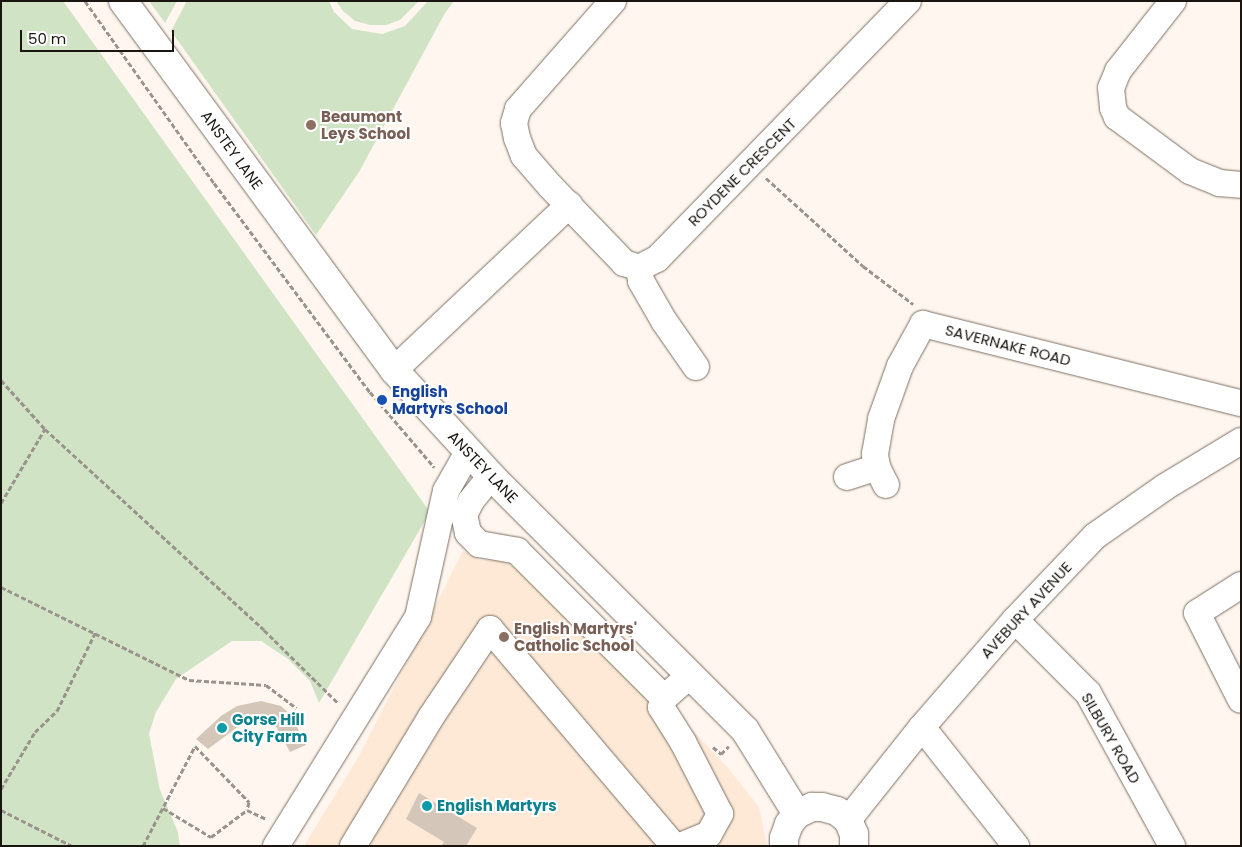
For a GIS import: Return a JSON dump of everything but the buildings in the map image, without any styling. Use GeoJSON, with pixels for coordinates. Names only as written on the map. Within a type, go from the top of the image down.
{"type":"FeatureCollection","features":[{"type":"Feature","properties":{"kind":"main road","name":"ANSTEY LANE"},"geometry":{"type":"LineString","coordinates":[[122,1],[394,370],[491,476],[745,730],[798,814]]}},
{"type":"Feature","properties":{"kind":"main road"},"geometry":{"type":"LineString","coordinates":[[784,846],[788,824],[798,814],[812,808],[822,807],[837,811],[850,833]]}},
{"type":"Feature","properties":{"kind":"street"},"geometry":{"type":"LineString","coordinates":[[613,1],[518,109],[514,123],[516,138],[524,156],[569,205],[624,263],[639,268],[641,281],[664,321],[696,367]]}},
{"type":"Feature","properties":{"kind":"street","name":"ROYDENE CRESCENT"},"geometry":{"type":"LineString","coordinates":[[639,268],[657,259],[908,1]]}},
{"type":"Feature","properties":{"kind":"street"},"geometry":{"type":"LineString","coordinates":[[1173,1],[1118,71],[1111,88],[1113,108],[1117,117],[1190,172],[1219,183],[1241,186]]}},
{"type":"Feature","properties":{"kind":"street"},"geometry":{"type":"LineString","coordinates":[[394,370],[569,205]]}},
{"type":"Feature","properties":{"kind":"street"},"geometry":{"type":"LineString","coordinates":[[847,477],[882,476],[875,454],[880,419],[900,366],[923,324]]}},
{"type":"Feature","properties":{"kind":"street","name":"SAVERNAKE ROAD"},"geometry":{"type":"LineString","coordinates":[[923,324],[1241,403]]}},
{"type":"Feature","properties":{"kind":"street","name":"AVEBURY AVENUE"},"geometry":{"type":"LineString","coordinates":[[850,833],[922,727],[1015,620],[1095,536],[1165,487],[1241,441]]}},
{"type":"Feature","properties":{"kind":"street"},"geometry":{"type":"LineString","coordinates":[[281,837],[418,617],[446,491],[468,452]]}},
{"type":"Feature","properties":{"kind":"street"},"geometry":{"type":"LineString","coordinates":[[491,476],[471,501],[464,515],[468,533],[478,544],[517,551],[664,698]]}},
{"type":"Feature","properties":{"kind":"street"},"geometry":{"type":"LineString","coordinates":[[1241,585],[1196,613],[1241,700]]}},
{"type":"Feature","properties":{"kind":"street","name":"SILBURY ROAD"},"geometry":{"type":"LineString","coordinates":[[1015,620],[1088,693],[1172,846]]}},
{"type":"Feature","properties":{"kind":"street"},"geometry":{"type":"LineString","coordinates":[[353,846],[431,717],[490,629],[674,846]]}},
{"type":"Feature","properties":{"kind":"street"},"geometry":{"type":"LineString","coordinates":[[680,846],[710,840],[720,814],[683,742],[661,708],[664,698],[690,675]]}},
{"type":"Feature","properties":{"kind":"street"},"geometry":{"type":"LineString","coordinates":[[922,727],[1016,846]]}},
{"type":"Feature","properties":{"kind":"path"},"geometry":{"type":"LineString","coordinates":[[751,164],[863,266],[912,302],[923,324]]}},
{"type":"Feature","properties":{"kind":"path"},"geometry":{"type":"LineString","coordinates":[[1,380],[45,429],[318,681],[354,720]]}},
{"type":"Feature","properties":{"kind":"path"},"geometry":{"type":"LineString","coordinates":[[1,503],[45,429]]}},
{"type":"Feature","properties":{"kind":"path"},"geometry":{"type":"LineString","coordinates":[[1,587],[189,680],[266,685],[296,708]]}},
{"type":"Feature","properties":{"kind":"path"},"geometry":{"type":"LineString","coordinates":[[1,789],[35,732],[57,710],[95,633]]}},
{"type":"Feature","properties":{"kind":"path"},"geometry":{"type":"LineString","coordinates":[[143,846],[162,808],[194,746],[249,802],[247,810],[211,837],[162,808]]}},
{"type":"Feature","properties":{"kind":"path"},"geometry":{"type":"LineString","coordinates":[[1,810],[72,846]]}},
{"type":"Feature","properties":{"kind":"path"},"geometry":{"type":"LineString","coordinates":[[247,810],[281,837]]}},
{"type":"Feature","properties":{"kind":"shaded area","name":"English Martyrs' Catholic School"},"geometry":{"type":"Polygon","coordinates":[[[463,551],[480,560],[504,561],[525,574],[697,735],[728,768],[759,807],[767,846],[304,846],[359,756],[463,551]]]}},
{"type":"Feature","properties":{"kind":"green space"},"geometry":{"type":"Polygon","coordinates":[[[1,1],[63,1],[430,512],[319,703],[310,681],[288,659],[261,641],[232,641],[176,679],[156,712],[149,734],[160,790],[178,832],[180,846],[1,846],[1,1]]]}},
{"type":"Feature","properties":{"kind":"green space"},"geometry":{"type":"Polygon","coordinates":[[[149,1],[177,1],[165,23],[149,1]]]}},
{"type":"Feature","properties":{"kind":"green space","name":"Beaumont Leys School"},"geometry":{"type":"Polygon","coordinates":[[[187,1],[329,1],[334,12],[352,29],[382,34],[405,26],[428,1],[454,1],[445,13],[359,172],[316,235],[171,31],[187,1]]]}},
{"type":"Feature","properties":{"kind":"green space"},"geometry":{"type":"Polygon","coordinates":[[[336,1],[419,1],[400,20],[386,25],[370,25],[355,21],[343,11],[336,1]]]}},
{"type":"Feature","properties":{"kind":"place","name":"Beaumont Leys School"},"geometry":{"type":"Point","coordinates":[311,125]}},
{"type":"Feature","properties":{"kind":"place","name":"English Martyrs School"},"geometry":{"type":"Point","coordinates":[382,400]}},
{"type":"Feature","properties":{"kind":"place","name":"English Martyrs' Catholic School"},"geometry":{"type":"Point","coordinates":[504,637]}},
{"type":"Feature","properties":{"kind":"place","name":"Gorse Hill City Farm"},"geometry":{"type":"Point","coordinates":[222,728]}},
{"type":"Feature","properties":{"kind":"place","name":"English Martyrs"},"geometry":{"type":"Point","coordinates":[427,806]}}]}
